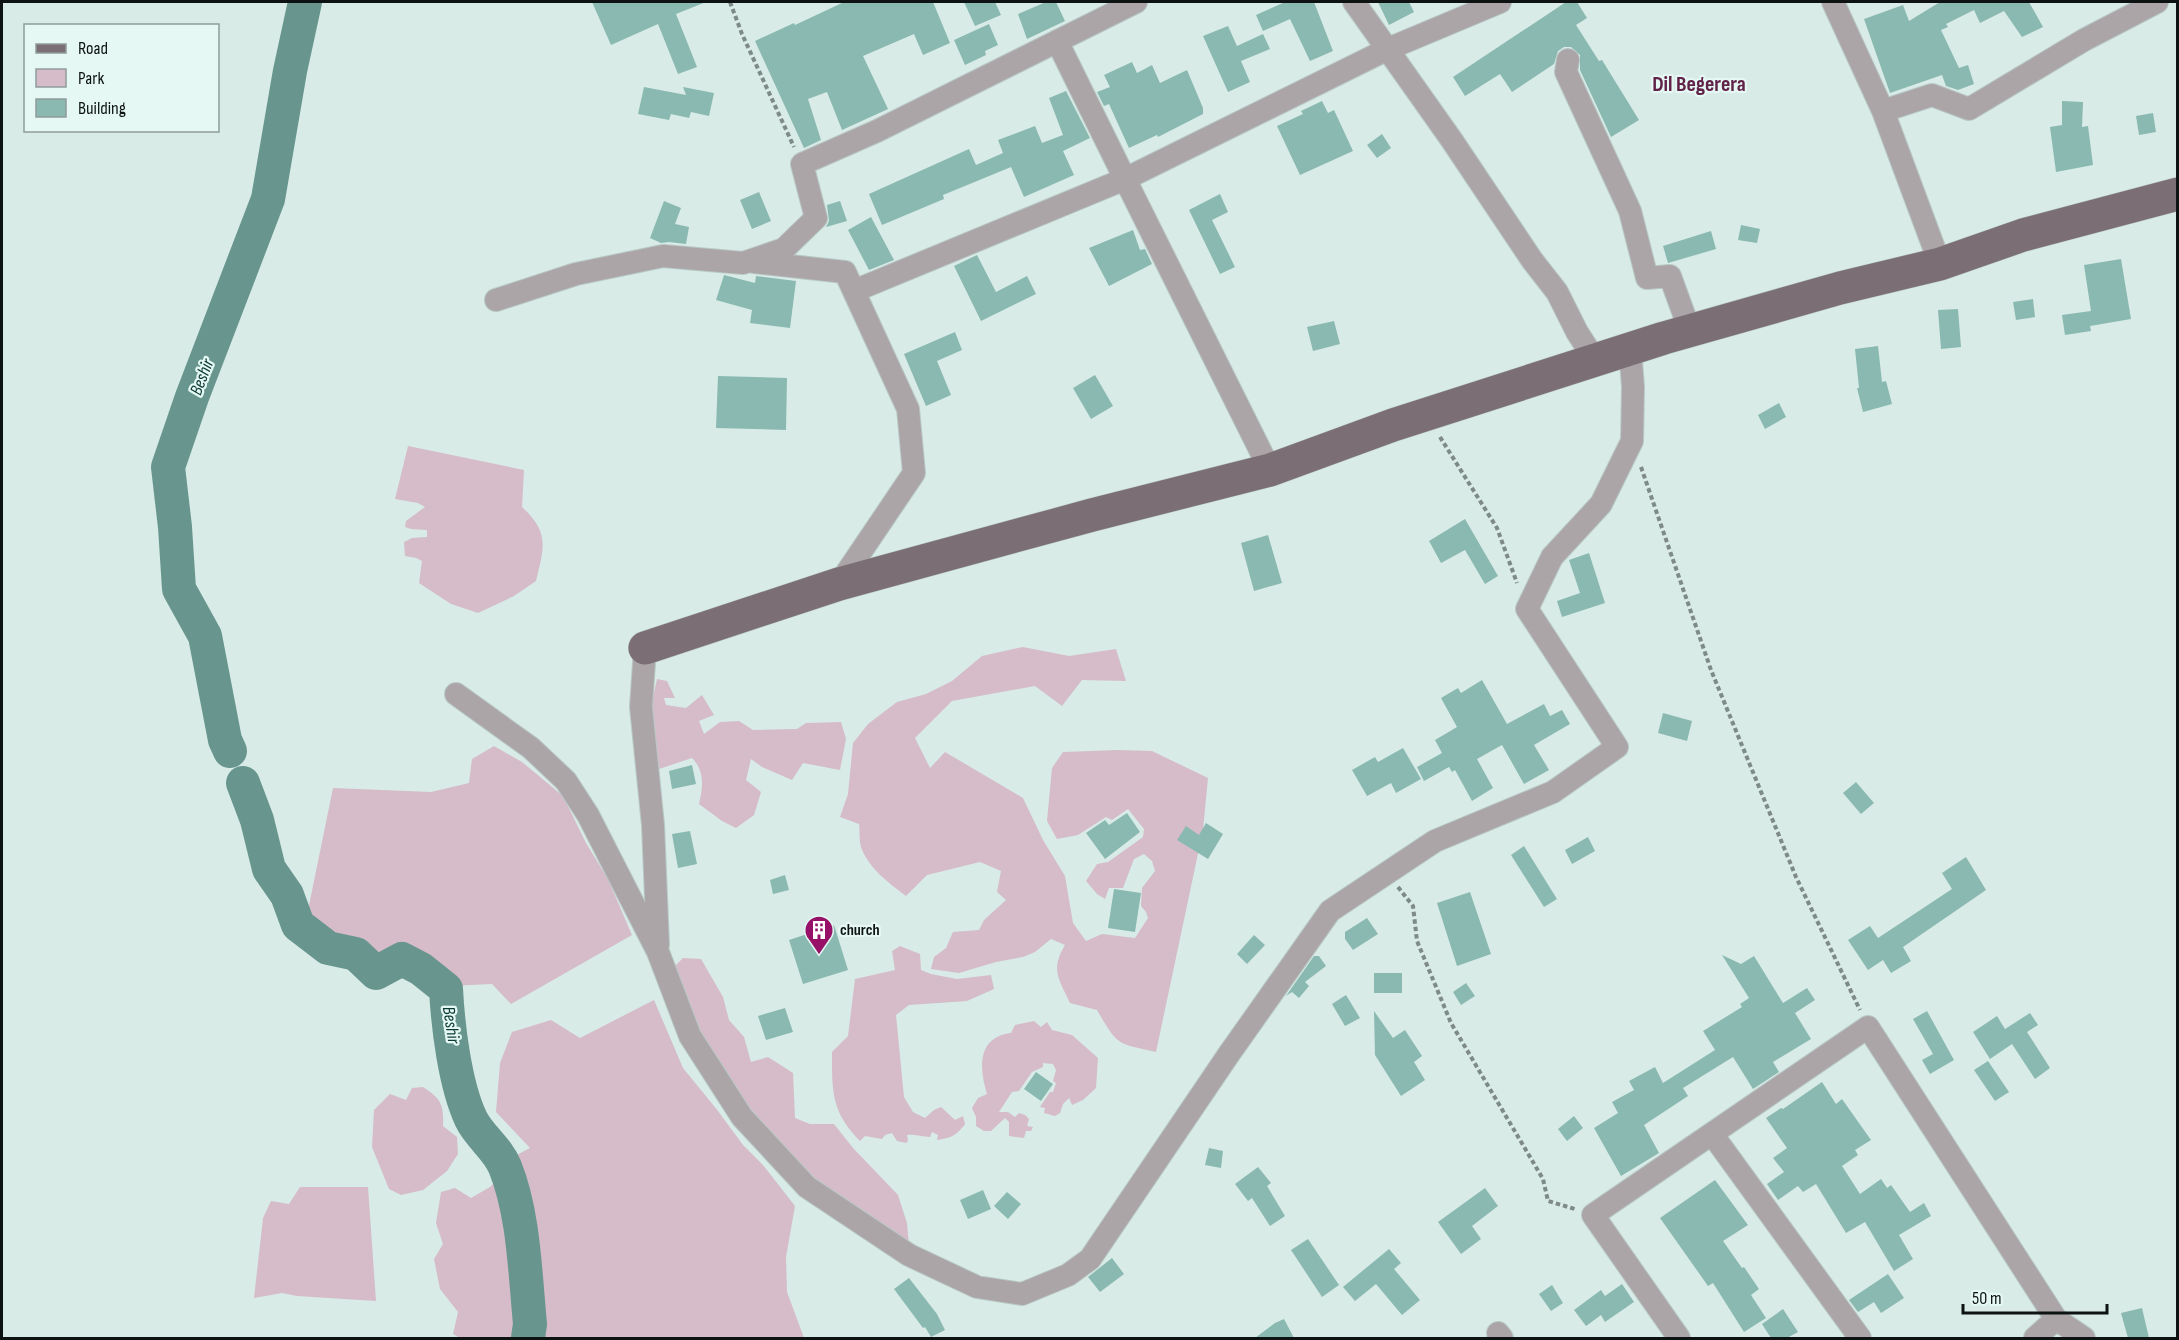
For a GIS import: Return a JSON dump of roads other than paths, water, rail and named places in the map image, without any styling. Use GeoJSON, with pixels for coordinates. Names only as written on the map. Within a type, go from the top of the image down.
{"type":"FeatureCollection","features":[{"type":"Feature","properties":{"kind":"main road"},"geometry":{"type":"LineString","coordinates":[[645,648],[839,584],[1092,515],[1270,470],[1426,415],[1690,331],[1840,288],[1940,264],[2023,235],[2178,194]]}},
{"type":"Feature","properties":{"kind":"street"},"geometry":{"type":"LineString","coordinates":[[496,300],[576,274],[663,256],[743,263],[784,249],[816,218],[802,164],[877,131],[1136,2]]}},
{"type":"Feature","properties":{"kind":"street"},"geometry":{"type":"LineString","coordinates":[[1354,2],[1458,148],[1532,260],[1557,292],[1577,332],[1595,360]]}},
{"type":"Feature","properties":{"kind":"street"},"geometry":{"type":"LineString","coordinates":[[854,291],[1125,179],[1388,49],[1500,2]]}},
{"type":"Feature","properties":{"kind":"street"},"geometry":{"type":"LineString","coordinates":[[1883,111],[1932,95],[1969,109],[2084,40],[2157,2]]}},
{"type":"Feature","properties":{"kind":"street"},"geometry":{"type":"LineString","coordinates":[[1841,4],[1940,264]]}},
{"type":"Feature","properties":{"kind":"street"},"geometry":{"type":"LineString","coordinates":[[1057,40],[1270,470]]}},
{"type":"Feature","properties":{"kind":"street"},"geometry":{"type":"LineString","coordinates":[[1568,60],[1566,72],[1630,211],[1647,278],[1670,276],[1690,331]]}},
{"type":"Feature","properties":{"kind":"street"},"geometry":{"type":"LineString","coordinates":[[749,261],[845,272],[909,409],[914,473],[839,584]]}},
{"type":"Feature","properties":{"kind":"street"},"geometry":{"type":"LineString","coordinates":[[456,694],[531,748],[566,781],[588,815],[658,952],[690,1036],[742,1117],[807,1187],[909,1255],[977,1287],[1022,1294],[1068,1275],[1090,1259],[1229,1054],[1330,911],[1435,841],[1553,792],[1617,747],[1527,609],[1552,557],[1601,504],[1632,441],[1633,387],[1630,349]]}},
{"type":"Feature","properties":{"kind":"street"},"geometry":{"type":"LineString","coordinates":[[645,648],[641,707],[653,825],[658,952]]}},
{"type":"Feature","properties":{"kind":"street"},"geometry":{"type":"LineString","coordinates":[[1679,1338],[1593,1215],[1869,1027],[2056,1319],[2084,1338]]}},
{"type":"Feature","properties":{"kind":"street"},"geometry":{"type":"LineString","coordinates":[[1712,1134],[1860,1338]]}},
{"type":"Feature","properties":{"kind":"street"},"geometry":{"type":"LineString","coordinates":[[2035,1338],[2056,1319]]}},
{"type":"Feature","properties":{"kind":"waterway","name":"Beshir"},"geometry":{"type":"LineString","coordinates":[[230,751],[225,740],[205,636],[179,589],[168,467],[192,397],[268,199],[290,71],[305,2]]}},
{"type":"Feature","properties":{"kind":"waterway","name":"Beshir"},"geometry":{"type":"LineString","coordinates":[[243,783],[257,820],[269,869],[287,895],[298,925],[328,948],[356,954],[376,973],[402,959],[421,969],[446,989],[453,1056],[465,1105],[474,1125],[502,1160],[516,1204],[525,1264],[530,1324],[528,1338]]}},
{"type":"Feature","properties":{"kind":"place","name":"church"},"geometry":{"type":"Point","coordinates":[819,956]}},
{"type":"Feature","properties":{"kind":"district","name":"Dil Begerera"},"geometry":{"type":"Point","coordinates":[1699,84]}}]}
